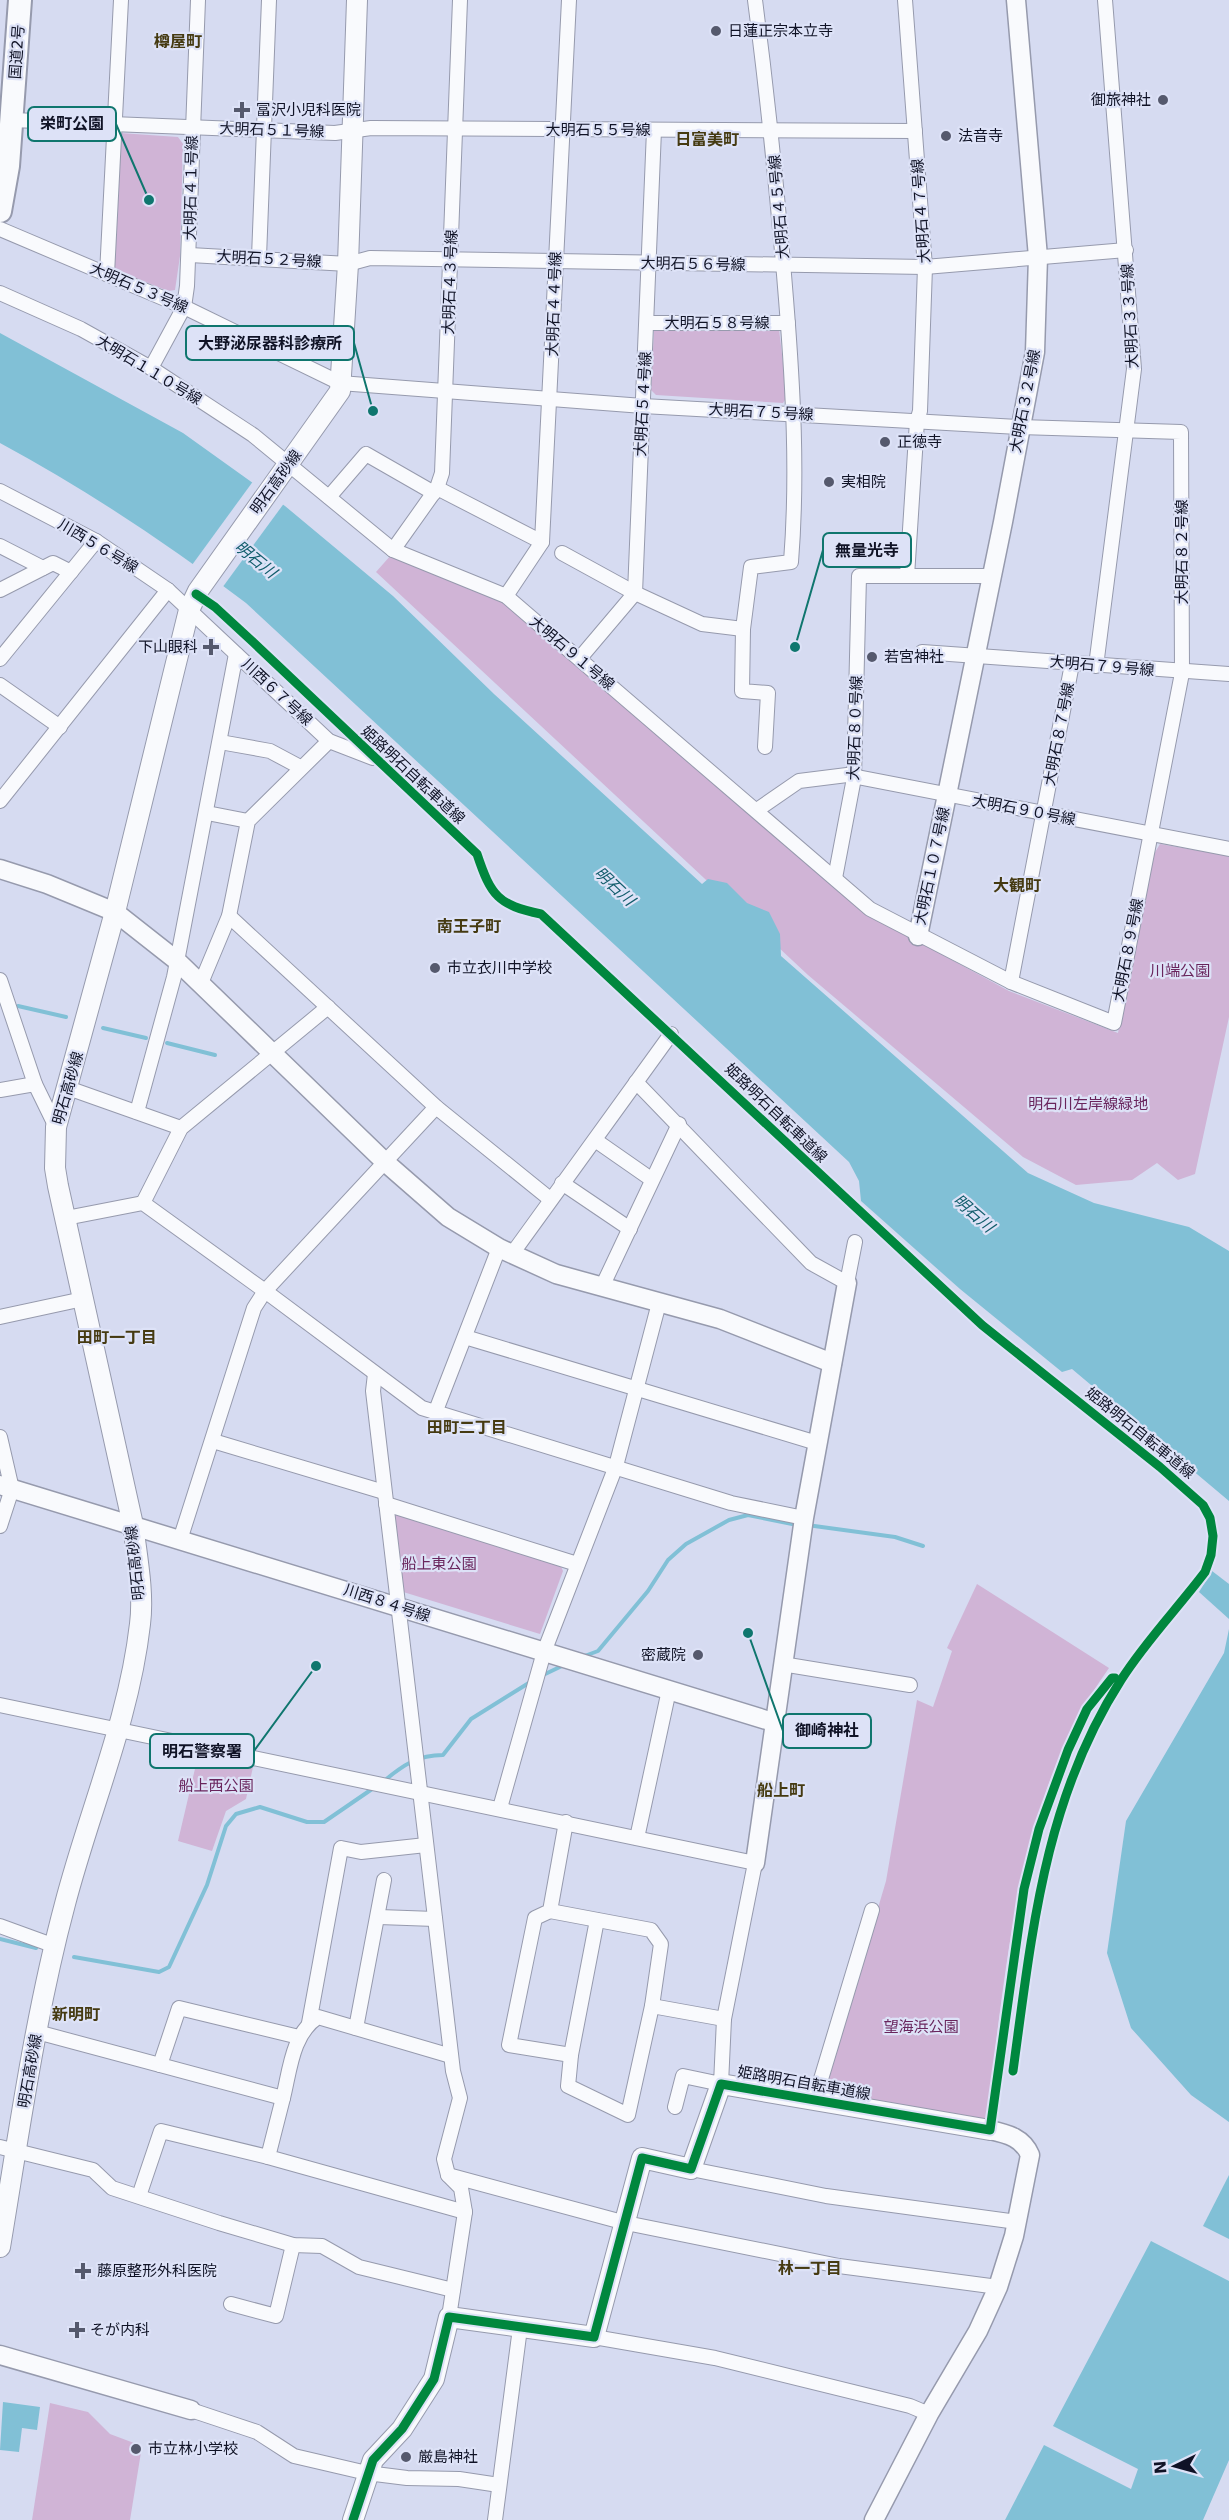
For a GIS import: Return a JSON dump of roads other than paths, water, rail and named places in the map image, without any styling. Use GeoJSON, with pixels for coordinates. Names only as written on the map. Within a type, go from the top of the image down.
{"type":"FeatureCollection","features":[{"type":"Feature","properties":{"kind":"highway","name":"国道2号"},"geometry":{"type":"LineString","coordinates":[[0,211],[12,120],[20,0]]}},
{"type":"Feature","properties":{"kind":"main road","name":"明石高砂線"},"geometry":{"type":"LineString","coordinates":[[0,2247],[8,2149],[65,1904],[118,1731],[140,1623],[138,1564],[133,1525],[55,1168],[56,1127],[115,912],[189,610],[198,591],[340,391],[348,264],[357,0]]}},
{"type":"Feature","properties":{"kind":"main road","name":"姫路明石自転車道線"},"geometry":{"type":"LineString","coordinates":[[691,2169],[721,2084],[990,2130]]}},
{"type":"Feature","properties":{"kind":"main road"},"geometry":{"type":"LineString","coordinates":[[353,2520],[373,2460],[402,2429],[434,2379],[449,2318],[594,2337],[642,2158],[691,2169]]}},
{"type":"Feature","properties":{"kind":"street"},"geometry":{"type":"LineString","coordinates":[[107,274],[121,0]]}},
{"type":"Feature","properties":{"kind":"street","name":"大明石４１号線"},"geometry":{"type":"LineString","coordinates":[[151,368],[183,307],[190,255],[192,127],[198,0]]}},
{"type":"Feature","properties":{"kind":"street"},"geometry":{"type":"LineString","coordinates":[[259,257],[269,0]]}},
{"type":"Feature","properties":{"kind":"street","name":"大明石４３号線"},"geometry":{"type":"LineString","coordinates":[[393,550],[435,491],[442,473],[460,0]]}},
{"type":"Feature","properties":{"kind":"street","name":"大明石４４号線"},"geometry":{"type":"LineString","coordinates":[[542,542],[569,0]]}},
{"type":"Feature","properties":{"kind":"street","name":"大明石４５号線"},"geometry":{"type":"LineString","coordinates":[[754,0],[772,130],[795,414]]}},
{"type":"Feature","properties":{"kind":"street","name":"大明石４７号線"},"geometry":{"type":"LineString","coordinates":[[905,0],[925,267],[920,411],[916,422],[907,576]]}},
{"type":"Feature","properties":{"kind":"street","name":"大明石３２号線"},"geometry":{"type":"LineString","coordinates":[[947,795],[1035,352],[1038,257],[1016,0]]}},
{"type":"Feature","properties":{"kind":"street","name":"大明石３３号線"},"geometry":{"type":"LineString","coordinates":[[1096,666],[1134,369],[1105,0]]}},
{"type":"Feature","properties":{"kind":"street","name":"大明石５１号線"},"geometry":{"type":"LineString","coordinates":[[12,120],[264,131],[335,133],[353,130]]}},
{"type":"Feature","properties":{"kind":"street","name":"大明石５５号線"},"geometry":{"type":"LineString","coordinates":[[353,130],[456,128],[915,131]]}},
{"type":"Feature","properties":{"kind":"street","name":"大明石５４号線"},"geometry":{"type":"LineString","coordinates":[[635,593],[654,130]]}},
{"type":"Feature","properties":{"kind":"street","name":"大明石５３号線"},"geometry":{"type":"LineString","coordinates":[[0,229],[183,307],[340,383]]}},
{"type":"Feature","properties":{"kind":"street","name":"大明石５６号線"},"geometry":{"type":"LineString","coordinates":[[348,264],[370,258],[555,263],[925,267],[1126,250]]}},
{"type":"Feature","properties":{"kind":"street","name":"大明石５２号線"},"geometry":{"type":"LineString","coordinates":[[190,255],[259,257],[348,264]]}},
{"type":"Feature","properties":{"kind":"street","name":"大明石１１０号線"},"geometry":{"type":"LineString","coordinates":[[0,293],[81,329],[151,368],[253,435],[285,468]]}},
{"type":"Feature","properties":{"kind":"street","name":"大明石５８号線"},"geometry":{"type":"LineString","coordinates":[[647,323],[788,323]]}},
{"type":"Feature","properties":{"kind":"street","name":"大明石７５号線"},"geometry":{"type":"LineString","coordinates":[[340,383],[446,393],[916,422],[1182,432]]}},
{"type":"Feature","properties":{"kind":"street"},"geometry":{"type":"LineString","coordinates":[[765,747],[768,693],[741,691],[743,629],[752,567],[791,562],[796,498],[795,414]]}},
{"type":"Feature","properties":{"kind":"street","name":"大明石８２号線"},"geometry":{"type":"LineString","coordinates":[[1182,432],[1182,673]]}},
{"type":"Feature","properties":{"kind":"street"},"geometry":{"type":"LineString","coordinates":[[329,498],[366,454],[435,491],[542,542],[506,596]]}},
{"type":"Feature","properties":{"kind":"street","name":"大明石９１号線"},"geometry":{"type":"LineString","coordinates":[[285,468],[329,498],[393,550],[506,596],[835,878]]}},
{"type":"Feature","properties":{"kind":"street","name":"川西５６号線"},"geometry":{"type":"LineString","coordinates":[[0,491],[96,541],[168,590],[189,610]]}},
{"type":"Feature","properties":{"kind":"street"},"geometry":{"type":"LineString","coordinates":[[0,659],[96,541]]}},
{"type":"Feature","properties":{"kind":"street"},"geometry":{"type":"LineString","coordinates":[[0,546],[43,568]]}},
{"type":"Feature","properties":{"kind":"street"},"geometry":{"type":"LineString","coordinates":[[562,553],[635,593],[702,624],[743,629]]}},
{"type":"Feature","properties":{"kind":"street"},"geometry":{"type":"LineString","coordinates":[[0,590],[54,563],[71,572]]}},
{"type":"Feature","properties":{"kind":"street","name":"大明石８０号線"},"geometry":{"type":"LineString","coordinates":[[835,878],[854,778],[859,576],[907,576]]}},
{"type":"Feature","properties":{"kind":"street"},"geometry":{"type":"LineString","coordinates":[[907,576],[991,576]]}},
{"type":"Feature","properties":{"kind":"street"},"geometry":{"type":"LineString","coordinates":[[3,794],[60,727],[168,590]]}},
{"type":"Feature","properties":{"kind":"street"},"geometry":{"type":"LineString","coordinates":[[580,658],[635,593]]}},
{"type":"Feature","properties":{"kind":"street","name":"川西６７号線"},"geometry":{"type":"LineString","coordinates":[[189,610],[330,741],[373,758]]}},
{"type":"Feature","properties":{"kind":"street","name":"大明石７９号線"},"geometry":{"type":"LineString","coordinates":[[922,652],[1182,673],[1229,674]]}},
{"type":"Feature","properties":{"kind":"street"},"geometry":{"type":"LineString","coordinates":[[137,1112],[174,977],[236,654]]}},
{"type":"Feature","properties":{"kind":"street","name":"大明石８７号線"},"geometry":{"type":"LineString","coordinates":[[1011,982],[1072,664]]}},
{"type":"Feature","properties":{"kind":"street","name":"大明石８９号線"},"geometry":{"type":"LineString","coordinates":[[835,878],[870,909],[918,936],[1011,982],[1114,1023],[1182,673]]}},
{"type":"Feature","properties":{"kind":"street"},"geometry":{"type":"LineString","coordinates":[[0,685],[60,727]]}},
{"type":"Feature","properties":{"kind":"street"},"geometry":{"type":"LineString","coordinates":[[201,983],[229,916],[248,820],[300,767],[330,741]]}},
{"type":"Feature","properties":{"kind":"street"},"geometry":{"type":"LineString","coordinates":[[220,742],[270,751],[300,767]]}},
{"type":"Feature","properties":{"kind":"street","name":"大明石９０号線"},"geometry":{"type":"LineString","coordinates":[[757,810],[799,781],[847,775],[1229,849]]}},
{"type":"Feature","properties":{"kind":"street","name":"大明石１０７号線"},"geometry":{"type":"LineString","coordinates":[[918,936],[947,795]]}},
{"type":"Feature","properties":{"kind":"street"},"geometry":{"type":"LineString","coordinates":[[207,813],[248,820]]}},
{"type":"Feature","properties":{"kind":"street"},"geometry":{"type":"LineString","coordinates":[[0,869],[47,884],[115,912],[176,960],[384,1162],[448,1217],[506,1251],[556,1274],[720,1319],[832,1363]]}},
{"type":"Feature","properties":{"kind":"street"},"geometry":{"type":"LineString","coordinates":[[229,916],[436,1107],[550,1199]]}},
{"type":"Feature","properties":{"kind":"street"},"geometry":{"type":"LineString","coordinates":[[0,980],[35,1084],[56,1127]]}},
{"type":"Feature","properties":{"kind":"street"},"geometry":{"type":"LineString","coordinates":[[142,1203],[181,1128],[328,1007]]}},
{"type":"Feature","properties":{"kind":"street"},"geometry":{"type":"LineString","coordinates":[[435,1413],[465,1337],[506,1251],[595,1140],[671,1034]]}},
{"type":"Feature","properties":{"kind":"street"},"geometry":{"type":"LineString","coordinates":[[636,1082],[811,1263],[847,1283]]}},
{"type":"Feature","properties":{"kind":"street"},"geometry":{"type":"LineString","coordinates":[[0,1090],[35,1084]]}},
{"type":"Feature","properties":{"kind":"street"},"geometry":{"type":"LineString","coordinates":[[68,1088],[181,1128]]}},
{"type":"Feature","properties":{"kind":"street"},"geometry":{"type":"LineString","coordinates":[[180,1540],[254,1308],[266,1291],[436,1107]]}},
{"type":"Feature","properties":{"kind":"street"},"geometry":{"type":"LineString","coordinates":[[602,1287],[651,1179],[679,1124]]}},
{"type":"Feature","properties":{"kind":"street"},"geometry":{"type":"LineString","coordinates":[[595,1140],[651,1179]]}},
{"type":"Feature","properties":{"kind":"street"},"geometry":{"type":"LineString","coordinates":[[562,1183],[630,1229]]}},
{"type":"Feature","properties":{"kind":"street"},"geometry":{"type":"LineString","coordinates":[[66,1218],[142,1203],[266,1291],[422,1408],[731,1503],[804,1518]]}},
{"type":"Feature","properties":{"kind":"street"},"geometry":{"type":"LineString","coordinates":[[675,2107],[683,2076],[721,2084],[724,2019],[754,1863],[804,1518],[855,1242]]}},
{"type":"Feature","properties":{"kind":"street"},"geometry":{"type":"LineString","coordinates":[[0,1317],[83,1299]]}},
{"type":"Feature","properties":{"kind":"street"},"geometry":{"type":"LineString","coordinates":[[500,1808],[544,1652],[616,1466],[659,1303]]}},
{"type":"Feature","properties":{"kind":"street"},"geometry":{"type":"LineString","coordinates":[[465,1337],[817,1443]]}},
{"type":"Feature","properties":{"kind":"street"},"geometry":{"type":"LineString","coordinates":[[375,1374],[373,1391],[397,1607],[451,2056],[460,2098],[444,2159],[448,2175],[461,2188],[465,2212],[449,2318]]}},
{"type":"Feature","properties":{"kind":"street"},"geometry":{"type":"LineString","coordinates":[[0,1437],[6,1487],[0,1526]]}},
{"type":"Feature","properties":{"kind":"street"},"geometry":{"type":"LineString","coordinates":[[213,1441],[577,1564]]}},
{"type":"Feature","properties":{"kind":"street","name":"川西８４号線"},"geometry":{"type":"LineString","coordinates":[[6,1487],[773,1722]]}},
{"type":"Feature","properties":{"kind":"street"},"geometry":{"type":"LineString","coordinates":[[782,1664],[910,1685]]}},
{"type":"Feature","properties":{"kind":"street"},"geometry":{"type":"LineString","coordinates":[[637,1838],[669,1690]]}},
{"type":"Feature","properties":{"kind":"street"},"geometry":{"type":"LineString","coordinates":[[0,1706],[420,1794],[500,1808],[754,1863]]}},
{"type":"Feature","properties":{"kind":"street"},"geometry":{"type":"LineString","coordinates":[[550,1911],[566,1822]]}},
{"type":"Feature","properties":{"kind":"street"},"geometry":{"type":"LineString","coordinates":[[309,2023],[341,1848],[361,1852],[426,1845]]}},
{"type":"Feature","properties":{"kind":"street"},"geometry":{"type":"LineString","coordinates":[[356,2028],[379,1917],[384,1880]]}},
{"type":"Feature","properties":{"kind":"street"},"geometry":{"type":"LineString","coordinates":[[815,2099],[872,1910]]}},
{"type":"Feature","properties":{"kind":"street"},"geometry":{"type":"LineString","coordinates":[[571,2055],[509,2045],[535,1918],[550,1911],[651,1930],[661,1944],[652,2006],[628,2115],[568,2086],[571,2055],[597,1920]]}},
{"type":"Feature","properties":{"kind":"street"},"geometry":{"type":"LineString","coordinates":[[379,1917],[435,1919]]}},
{"type":"Feature","properties":{"kind":"street"},"geometry":{"type":"LineString","coordinates":[[0,1926],[55,1946]]}},
{"type":"Feature","properties":{"kind":"street"},"geometry":{"type":"LineString","coordinates":[[652,2006],[724,2019]]}},
{"type":"Feature","properties":{"kind":"street"},"geometry":{"type":"LineString","coordinates":[[160,2065],[179,2008],[299,2037]]}},
{"type":"Feature","properties":{"kind":"street"},"geometry":{"type":"LineString","coordinates":[[268,2157],[299,2037],[309,2023],[318,2017],[451,2056]]}},
{"type":"Feature","properties":{"kind":"street"},"geometry":{"type":"LineString","coordinates":[[37,2032],[283,2098]]}},
{"type":"Feature","properties":{"kind":"street"},"geometry":{"type":"LineString","coordinates":[[874,2520],[929,2414],[978,2331],[998,2287],[1017,2222],[1030,2155],[1026,2145],[1009,2134],[990,2130]]}},
{"type":"Feature","properties":{"kind":"street"},"geometry":{"type":"LineString","coordinates":[[139,2196],[161,2131],[268,2157],[465,2212]]}},
{"type":"Feature","properties":{"kind":"street"},"geometry":{"type":"LineString","coordinates":[[8,2149],[93,2170],[112,2188],[293,2245],[322,2246],[360,2267],[453,2290]]}},
{"type":"Feature","properties":{"kind":"street"},"geometry":{"type":"LineString","coordinates":[[691,2169],[826,2196],[1017,2222]]}},
{"type":"Feature","properties":{"kind":"street"},"geometry":{"type":"LineString","coordinates":[[448,2175],[626,2223],[839,2266],[998,2287]]}},
{"type":"Feature","properties":{"kind":"street"},"geometry":{"type":"LineString","coordinates":[[231,2304],[276,2316],[293,2245]]}},
{"type":"Feature","properties":{"kind":"street"},"geometry":{"type":"LineString","coordinates":[[495,2520],[520,2328]]}},
{"type":"Feature","properties":{"kind":"street"},"geometry":{"type":"LineString","coordinates":[[594,2337],[715,2358],[910,2406],[929,2414]]}},
{"type":"Feature","properties":{"kind":"street"},"geometry":{"type":"LineString","coordinates":[[0,2355],[191,2410],[257,2433],[294,2456],[367,2473],[407,2478],[459,2479],[499,2486]]}},
{"type":"Feature","properties":{"kind":"water","name":"明石川"},"geometry":{"type":"Polygon","coordinates":[[[0,333],[183,433],[285,506],[393,596],[494,694],[702,884],[708,879],[727,883],[747,903],[769,912],[780,934],[781,956],[1028,1173],[1094,1203],[1189,1227],[1229,1251],[1229,1501],[1072,1369],[1062,1372],[960,1289],[861,1201],[859,1181],[849,1162],[246,603],[126,518],[0,443],[0,333]]]}},
{"type":"Feature","properties":{"kind":"water"},"geometry":{"type":"Polygon","coordinates":[[[1212,1571],[1229,1584],[1229,1619],[1199,1592],[1212,1571]]]}},
{"type":"Feature","properties":{"kind":"water"},"geometry":{"type":"Polygon","coordinates":[[[1229,1629],[1229,2122],[1191,2095],[1131,2028],[1107,1953],[1126,1821],[1224,1653],[1229,1629]]]}},
{"type":"Feature","properties":{"kind":"water"},"geometry":{"type":"Polygon","coordinates":[[[1229,2175],[1229,2239],[1203,2226],[1229,2175]]]}},
{"type":"Feature","properties":{"kind":"water"},"geometry":{"type":"Polygon","coordinates":[[[1151,2241],[1229,2281],[1229,2460],[1203,2520],[1005,2520],[1044,2445],[1131,2489],[1138,2469],[1053,2426],[1151,2241]]]}},
{"type":"Feature","properties":{"kind":"water"},"geometry":{"type":"Polygon","coordinates":[[[3,2402],[40,2407],[37,2430],[22,2428],[19,2452],[0,2450],[3,2402]]]}},
{"type":"Feature","properties":{"kind":"waterway"},"geometry":{"type":"LineString","coordinates":[[18,1006],[66,1017]]}},
{"type":"Feature","properties":{"kind":"waterway"},"geometry":{"type":"LineString","coordinates":[[103,1028],[146,1038]]}},
{"type":"Feature","properties":{"kind":"waterway"},"geometry":{"type":"LineString","coordinates":[[167,1043],[215,1055]]}},
{"type":"Feature","properties":{"kind":"waterway"},"geometry":{"type":"LineString","coordinates":[[582,1657],[598,1651],[648,1591],[668,1560],[686,1544],[729,1520],[748,1515],[797,1525]]}},
{"type":"Feature","properties":{"kind":"waterway"},"geometry":{"type":"LineString","coordinates":[[807,1525],[895,1537],[923,1546]]}},
{"type":"Feature","properties":{"kind":"waterway"},"geometry":{"type":"LineString","coordinates":[[541,1676],[564,1665]]}},
{"type":"Feature","properties":{"kind":"waterway"},"geometry":{"type":"LineString","coordinates":[[384,1781],[411,1762],[434,1755],[443,1755],[471,1719],[532,1681]]}},
{"type":"Feature","properties":{"kind":"waterway"},"geometry":{"type":"LineString","coordinates":[[74,1957],[159,1972],[169,1967],[207,1885],[226,1826],[236,1814],[260,1807],[307,1822],[324,1822],[375,1787]]}},
{"type":"Feature","properties":{"kind":"waterway"},"geometry":{"type":"LineString","coordinates":[[0,1939],[36,1948]]}},
{"type":"Feature","properties":{"kind":"place","name":"日蓮正宗本立寺"},"geometry":{"type":"Point","coordinates":[716,31]}},
{"type":"Feature","properties":{"kind":"place","name":"御旅神社"},"geometry":{"type":"Point","coordinates":[1163,100]}},
{"type":"Feature","properties":{"kind":"place","name":"冨沢小児科医院"},"geometry":{"type":"Point","coordinates":[242,110]}},
{"type":"Feature","properties":{"kind":"place","name":"法音寺"},"geometry":{"type":"Point","coordinates":[946,136]}},
{"type":"Feature","properties":{"kind":"place","name":"栄町公園"},"geometry":{"type":"Point","coordinates":[149,200]}},
{"type":"Feature","properties":{"kind":"place","name":"大野泌尿器科診療所"},"geometry":{"type":"Point","coordinates":[373,411]}},
{"type":"Feature","properties":{"kind":"place","name":"正徳寺"},"geometry":{"type":"Point","coordinates":[885,442]}},
{"type":"Feature","properties":{"kind":"place","name":"実相院"},"geometry":{"type":"Point","coordinates":[829,482]}},
{"type":"Feature","properties":{"kind":"place","name":"下山眼科"},"geometry":{"type":"Point","coordinates":[211,647]}},
{"type":"Feature","properties":{"kind":"place","name":"無量光寺"},"geometry":{"type":"Point","coordinates":[795,647]}},
{"type":"Feature","properties":{"kind":"place","name":"若宮神社"},"geometry":{"type":"Point","coordinates":[872,657]}},
{"type":"Feature","properties":{"kind":"place","name":"市立衣川中学校"},"geometry":{"type":"Point","coordinates":[435,968]}},
{"type":"Feature","properties":{"kind":"place","name":"御崎神社"},"geometry":{"type":"Point","coordinates":[748,1633]}},
{"type":"Feature","properties":{"kind":"place","name":"密蔵院"},"geometry":{"type":"Point","coordinates":[698,1655]}},
{"type":"Feature","properties":{"kind":"place","name":"明石警察署"},"geometry":{"type":"Point","coordinates":[316,1666]}},
{"type":"Feature","properties":{"kind":"place","name":"藤原整形外科医院"},"geometry":{"type":"Point","coordinates":[83,2271]}},
{"type":"Feature","properties":{"kind":"place","name":"そが内科"},"geometry":{"type":"Point","coordinates":[77,2330]}},
{"type":"Feature","properties":{"kind":"place","name":"市立林小学校"},"geometry":{"type":"Point","coordinates":[136,2449]}},
{"type":"Feature","properties":{"kind":"place","name":"厳島神社"},"geometry":{"type":"Point","coordinates":[406,2457]}},
{"type":"Feature","properties":{"kind":"district","name":"樽屋町"},"geometry":{"type":"Point","coordinates":[178,41]}},
{"type":"Feature","properties":{"kind":"district","name":"日富美町"},"geometry":{"type":"Point","coordinates":[707,139]}},
{"type":"Feature","properties":{"kind":"district","name":"大観町"},"geometry":{"type":"Point","coordinates":[1017,885]}},
{"type":"Feature","properties":{"kind":"district","name":"南王子町"},"geometry":{"type":"Point","coordinates":[469,926]}},
{"type":"Feature","properties":{"kind":"district","name":"田町一丁目"},"geometry":{"type":"Point","coordinates":[117,1337]}},
{"type":"Feature","properties":{"kind":"district","name":"田町二丁目"},"geometry":{"type":"Point","coordinates":[467,1427]}},
{"type":"Feature","properties":{"kind":"district","name":"船上町"},"geometry":{"type":"Point","coordinates":[781,1790]}},
{"type":"Feature","properties":{"kind":"district","name":"新明町"},"geometry":{"type":"Point","coordinates":[76,2014]}},
{"type":"Feature","properties":{"kind":"district","name":"林一丁目"},"geometry":{"type":"Point","coordinates":[810,2268]}},
{"type":"Feature","properties":{"kind":"park label","name":"川端公園"},"geometry":{"type":"Point","coordinates":[1180,971]}},
{"type":"Feature","properties":{"kind":"park label","name":"明石川左岸線緑地"},"geometry":{"type":"Point","coordinates":[1088,1104]}},
{"type":"Feature","properties":{"kind":"park label","name":"船上東公園"},"geometry":{"type":"Point","coordinates":[439,1564]}},
{"type":"Feature","properties":{"kind":"park label","name":"船上西公園"},"geometry":{"type":"Point","coordinates":[216,1786]}},
{"type":"Feature","properties":{"kind":"park label","name":"望海浜公園"},"geometry":{"type":"Point","coordinates":[921,2027]}}]}
